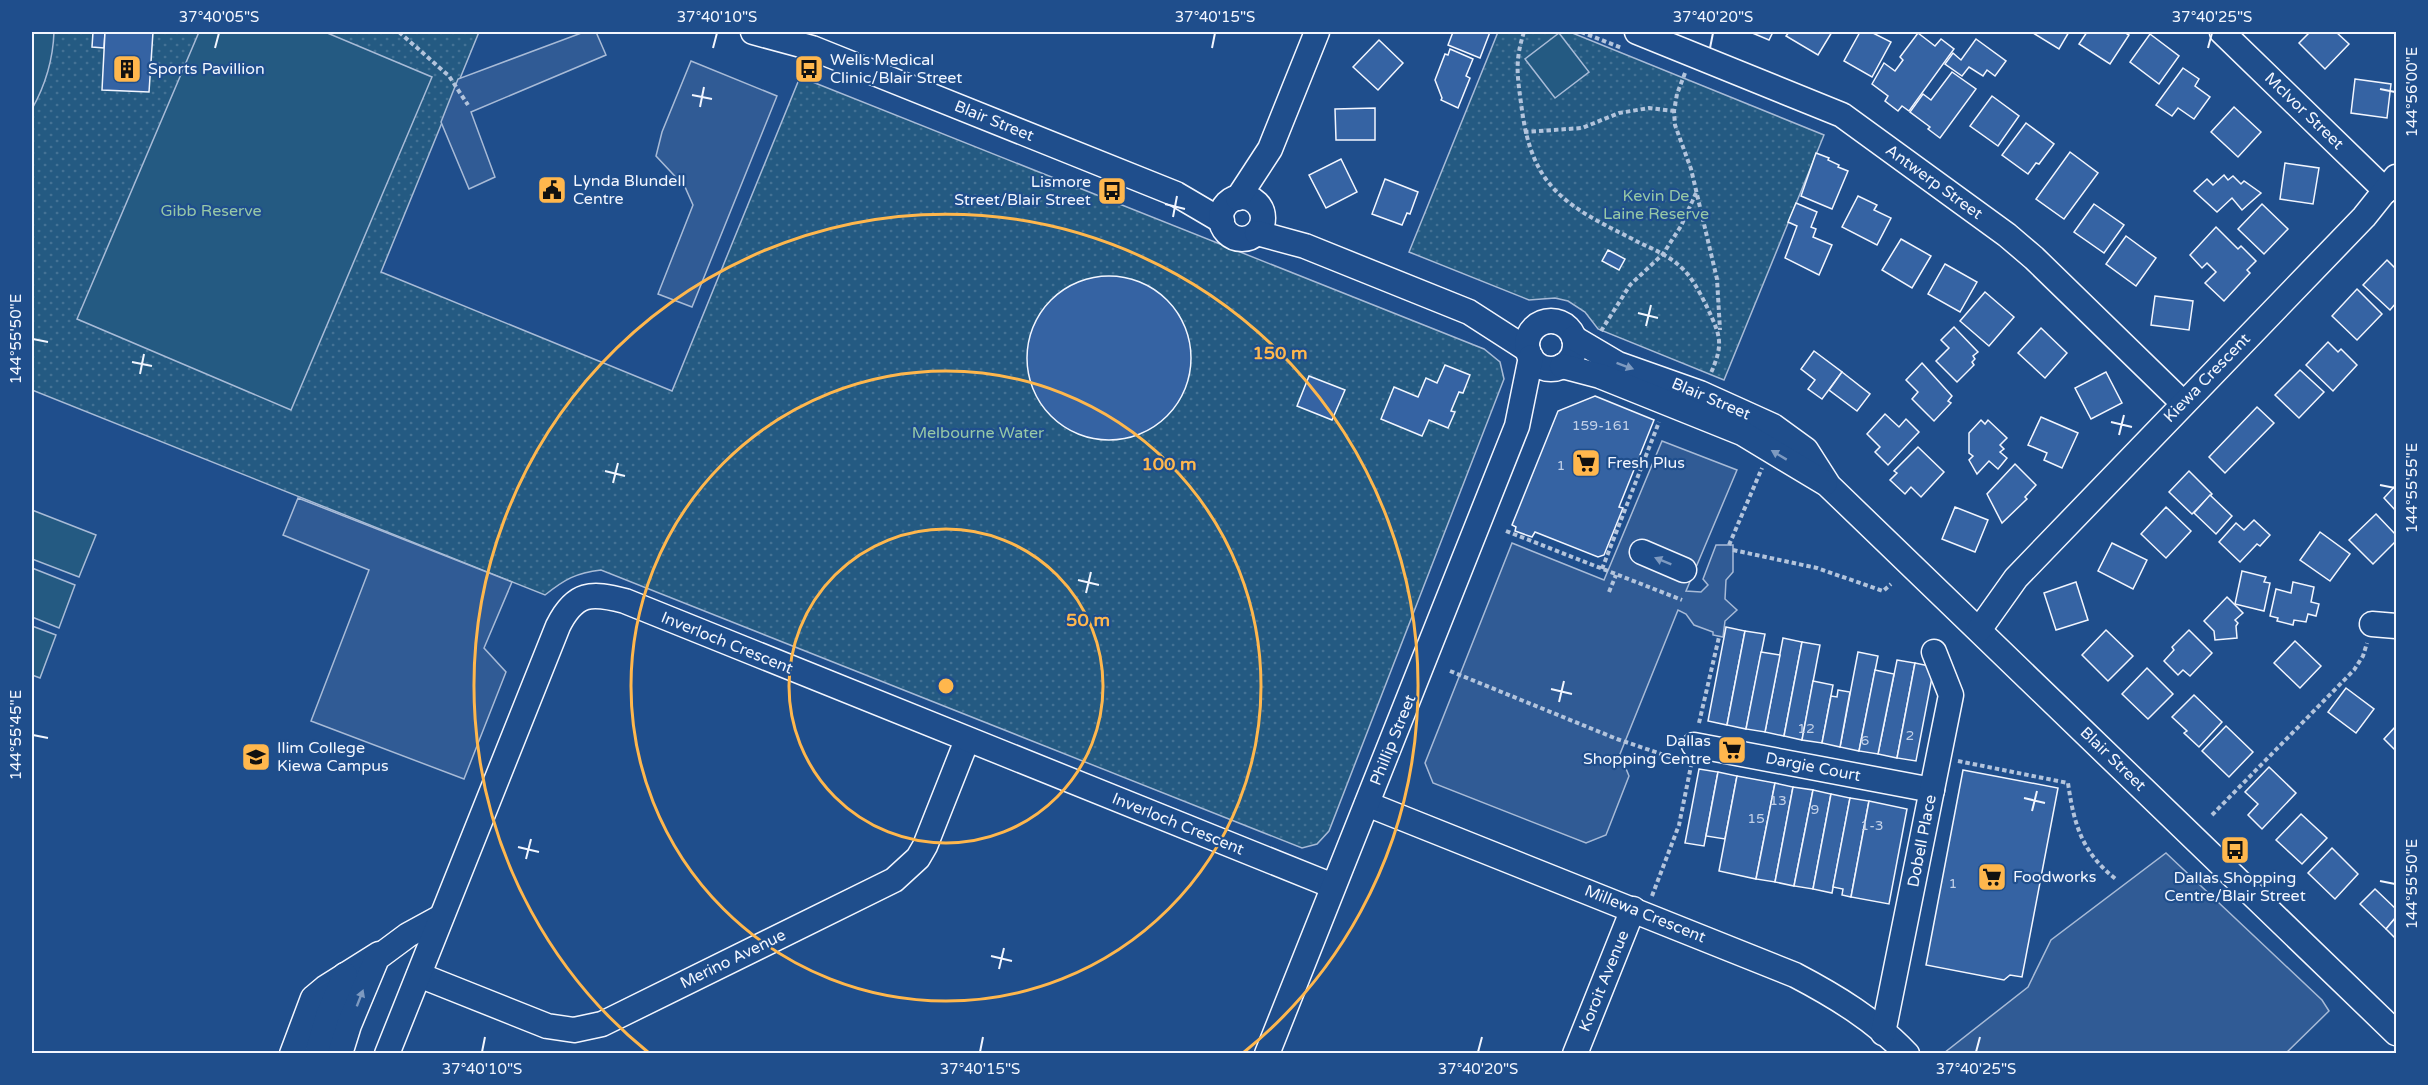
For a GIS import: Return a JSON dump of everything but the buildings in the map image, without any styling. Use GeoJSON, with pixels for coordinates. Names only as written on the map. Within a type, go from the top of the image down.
{"type":"FeatureCollection","features":[{"type":"Feature","properties":{"kind":"street","name":"Blair Street"},"geometry":{"type":"LineString","coordinates":[[753,32],[813,48]]}},
{"type":"Feature","properties":{"kind":"street","name":"Blair Street"},"geometry":{"type":"LineString","coordinates":[[781,32],[813,48],[1176,194],[1245,212],[1305,246],[1468,312],[1538,325]]}},
{"type":"Feature","properties":{"kind":"street"},"geometry":{"type":"LineString","coordinates":[[1245,212],[1317,32]]}},
{"type":"Feature","properties":{"kind":"street","name":"Antwerp Street"},"geometry":{"type":"LineString","coordinates":[[1637,32],[1670,38],[1692,53],[1842,115],[2016,242],[2183,403]]}},
{"type":"Feature","properties":{"kind":"street","name":"McIvor Street"},"geometry":{"type":"LineString","coordinates":[[2222,32],[2391,184]]}},
{"type":"Feature","properties":{"kind":"street","name":"Kiewa Crescent"},"geometry":{"type":"LineString","coordinates":[[1972,623],[2364,217],[2391,184]]}},
{"type":"Feature","properties":{"kind":"street","name":"Blair Street"},"geometry":{"type":"LineString","coordinates":[[1468,312],[1529,353]]}},
{"type":"Feature","properties":{"kind":"street"},"geometry":{"type":"LineString","coordinates":[[1552,321],[1560,322],[1566,326],[1574,338],[1573,354],[1559,368],[1541,366],[1529,353],[1529,336],[1538,325],[1552,321]]}},
{"type":"Feature","properties":{"kind":"street","name":"Blair Street"},"geometry":{"type":"LineString","coordinates":[[1574,338],[1618,364],[1755,416],[1789,436],[1806,450],[1829,486]]}},
{"type":"Feature","properties":{"kind":"street","name":"Phillip Street"},"geometry":{"type":"LineString","coordinates":[[1266,1053],[1517,426],[1529,353]]}},
{"type":"Feature","properties":{"kind":"street","name":"Blair Street"},"geometry":{"type":"LineString","coordinates":[[1559,368],[1600,376],[1742,433],[1829,486],[2397,1033]]}},
{"type":"Feature","properties":{"kind":"street","name":"Phillip Street"},"geometry":{"type":"LineString","coordinates":[[1517,426],[1559,368]]}},
{"type":"Feature","properties":{"kind":"street"},"geometry":{"type":"LineString","coordinates":[[1642,552],[1684,570]]}},
{"type":"Feature","properties":{"kind":"street","name":"Inverloch Crescent"},"geometry":{"type":"LineString","coordinates":[[387,1053],[558,626],[565,612],[582,597],[600,596],[625,601],[1333,886]]}},
{"type":"Feature","properties":{"kind":"street"},"geometry":{"type":"LineString","coordinates":[[2372,624],[2397,626]]}},
{"type":"Feature","properties":{"kind":"street","name":"Dobell Place"},"geometry":{"type":"LineString","coordinates":[[1883,1033],[1951,695],[1934,652]]}},
{"type":"Feature","properties":{"kind":"street","name":"Merino Avenue"},"geometry":{"type":"LineString","coordinates":[[419,975],[547,1026],[574,1030],[602,1024],[894,880],[907,870],[926,846],[967,740]]}},
{"type":"Feature","properties":{"kind":"street","name":"Dargie Court"},"geometry":{"type":"LineString","coordinates":[[1693,754],[1932,790]]}},
{"type":"Feature","properties":{"kind":"street","name":"Millewa Crescent"},"geometry":{"type":"LineString","coordinates":[[1367,804],[1795,975],[1838,999],[1907,1053]]}},
{"type":"Feature","properties":{"kind":"street","name":"Koroit Avenue"},"geometry":{"type":"LineString","coordinates":[[1575,1053],[1640,912]]}},
{"type":"Feature","properties":{"kind":"street"},"geometry":{"type":"LineString","coordinates":[[292,1053],[313,998],[345,975],[441,917]]}},
{"type":"Feature","properties":{"kind":"street"},"geometry":{"type":"LineString","coordinates":[[340,1053],[374,962],[382,952]]}},
{"type":"Feature","properties":{"kind":"street"},"geometry":{"type":"LineString","coordinates":[[317,1053],[345,975]]}},
{"type":"Feature","properties":{"kind":"path"},"geometry":{"type":"LineString","coordinates":[[399,32],[449,76],[468,105]]}},
{"type":"Feature","properties":{"kind":"path"},"geometry":{"type":"LineString","coordinates":[[1524,32],[1516,61],[1524,132],[1540,170],[1571,204],[1663,254],[1688,275],[1720,334]]}},
{"type":"Feature","properties":{"kind":"path"},"geometry":{"type":"LineString","coordinates":[[1692,53],[1677,94],[1674,111],[1675,125],[1691,169],[1717,279],[1721,345],[1709,378],[1720,382],[1714,399]]}},
{"type":"Feature","properties":{"kind":"path"},"geometry":{"type":"LineString","coordinates":[[1524,132],[1582,128],[1619,112],[1649,108],[1674,111]]}},
{"type":"Feature","properties":{"kind":"path"},"geometry":{"type":"LineString","coordinates":[[1599,334],[1630,285],[1663,254],[1681,226],[1696,193]]}},
{"type":"Feature","properties":{"kind":"path"},"geometry":{"type":"LineString","coordinates":[[1602,569],[1660,418]]}},
{"type":"Feature","properties":{"kind":"path"},"geometry":{"type":"LineString","coordinates":[[1729,545],[1764,462]]}},
{"type":"Feature","properties":{"kind":"path"},"geometry":{"type":"LineString","coordinates":[[1506,531],[1682,600]]}},
{"type":"Feature","properties":{"kind":"path"},"geometry":{"type":"LineString","coordinates":[[1733,550],[1817,568],[1883,591],[1891,584]]}},
{"type":"Feature","properties":{"kind":"path"},"geometry":{"type":"LineString","coordinates":[[1609,592],[1616,575]]}},
{"type":"Feature","properties":{"kind":"path"},"geometry":{"type":"LineString","coordinates":[[2212,815],[2354,670],[2363,656],[2372,624]]}},
{"type":"Feature","properties":{"kind":"path"},"geometry":{"type":"LineString","coordinates":[[1640,912],[1679,825],[1719,637]]}},
{"type":"Feature","properties":{"kind":"path"},"geometry":{"type":"LineString","coordinates":[[1450,671],[1656,753],[1693,754]]}},
{"type":"Feature","properties":{"kind":"path"},"geometry":{"type":"LineString","coordinates":[[1939,758],[2068,783],[2073,818],[2085,845],[2101,868],[2117,880]]}},
{"type":"Feature","properties":{"kind":"green space","name":"Melbourne Water"},"geometry":{"type":"Polygon","coordinates":[[[32,32],[479,32],[381,272],[672,391],[800,77],[1484,349],[1500,362],[1504,379],[1329,831],[1317,844],[1302,848],[601,570],[571,578],[545,595],[32,390],[32,32]]]}},
{"type":"Feature","properties":{"kind":"green space"},"geometry":{"type":"Polygon","coordinates":[[[32,32],[54,32],[48,72],[32,109],[32,32]]]}},
{"type":"Feature","properties":{"kind":"green space","name":"Gibb Reserve"},"geometry":{"type":"Polygon","coordinates":[[[199,32],[325,32],[432,77],[291,410],[77,319],[199,32]]]}},
{"type":"Feature","properties":{"kind":"green space","name":"Kevin De Laine Reserve"},"geometry":{"type":"Polygon","coordinates":[[[1498,32],[1570,32],[1824,135],[1724,380],[1598,329],[1585,312],[1568,301],[1555,298],[1529,300],[1409,252],[1498,32]]]}},
{"type":"Feature","properties":{"kind":"green space"},"geometry":{"type":"Polygon","coordinates":[[[1559,33],[1589,72],[1555,98],[1525,59],[1559,33]]]}},
{"type":"Feature","properties":{"kind":"green space"},"geometry":{"type":"Polygon","coordinates":[[[32,510],[96,535],[79,577],[32,559],[32,510]]]}},
{"type":"Feature","properties":{"kind":"green space"},"geometry":{"type":"Polygon","coordinates":[[[32,568],[75,585],[59,628],[32,617],[32,568]]]}},
{"type":"Feature","properties":{"kind":"green space"},"geometry":{"type":"Polygon","coordinates":[[[32,626],[56,635],[40,678],[32,675],[32,626]]]}},
{"type":"Feature","properties":{"kind":"shaded area"},"geometry":{"type":"Polygon","coordinates":[[[584,32],[596,32],[606,55],[471,112],[495,177],[469,189],[441,122],[458,79],[584,32]]]}},
{"type":"Feature","properties":{"kind":"shaded area"},"geometry":{"type":"Polygon","coordinates":[[[691,61],[777,96],[692,307],[658,294],[693,205],[685,187],[656,156],[662,132],[691,61]]]}},
{"type":"Feature","properties":{"kind":"shaded area"},"geometry":{"type":"Polygon","coordinates":[[[1662,441],[1737,470],[1686,591],[1701,592],[1708,585],[1703,579],[1716,545],[1733,545],[1733,572],[1726,580],[1725,599],[1737,610],[1725,621],[1723,637],[1713,635],[1713,632],[1694,625],[1686,614],[1678,610],[1620,754],[1629,776],[1606,835],[1586,843],[1433,783],[1425,763],[1512,543],[1604,580],[1662,441]]]}},
{"type":"Feature","properties":{"kind":"shaded area"},"geometry":{"type":"Polygon","coordinates":[[[298,498],[512,582],[484,648],[506,672],[464,779],[311,721],[369,570],[283,535],[298,498]]]}},
{"type":"Feature","properties":{"kind":"shaded area"},"geometry":{"type":"Polygon","coordinates":[[[2166,853],[2322,1000],[2329,1011],[2286,1053],[1944,1053],[2028,987],[2051,940],[2166,853]]]}},
{"type":"Feature","properties":{"kind":"place","name":"Sports Pavillion"},"geometry":{"type":"Point","coordinates":[127,69]}},
{"type":"Feature","properties":{"kind":"place","name":"Wells Medical Clinic/Blair Street"},"geometry":{"type":"Point","coordinates":[809,69]}},
{"type":"Feature","properties":{"kind":"place","name":"Lynda Blundell Centre"},"geometry":{"type":"Point","coordinates":[552,190]}},
{"type":"Feature","properties":{"kind":"place","name":"Lismore Street/Blair Street"},"geometry":{"type":"Point","coordinates":[1112,191]}},
{"type":"Feature","properties":{"kind":"place","name":"Fresh Plus"},"geometry":{"type":"Point","coordinates":[1586,463]}},
{"type":"Feature","properties":{"kind":"place","name":"Dallas Shopping Centre"},"geometry":{"type":"Point","coordinates":[1732,750]}},
{"type":"Feature","properties":{"kind":"place","name":"Ilim College Kiewa Campus"},"geometry":{"type":"Point","coordinates":[256,757]}},
{"type":"Feature","properties":{"kind":"place","name":"Dallas Shopping Centre/Blair Street"},"geometry":{"type":"Point","coordinates":[2235,850]}},
{"type":"Feature","properties":{"kind":"place","name":"Foodworks"},"geometry":{"type":"Point","coordinates":[1992,877]}}]}
